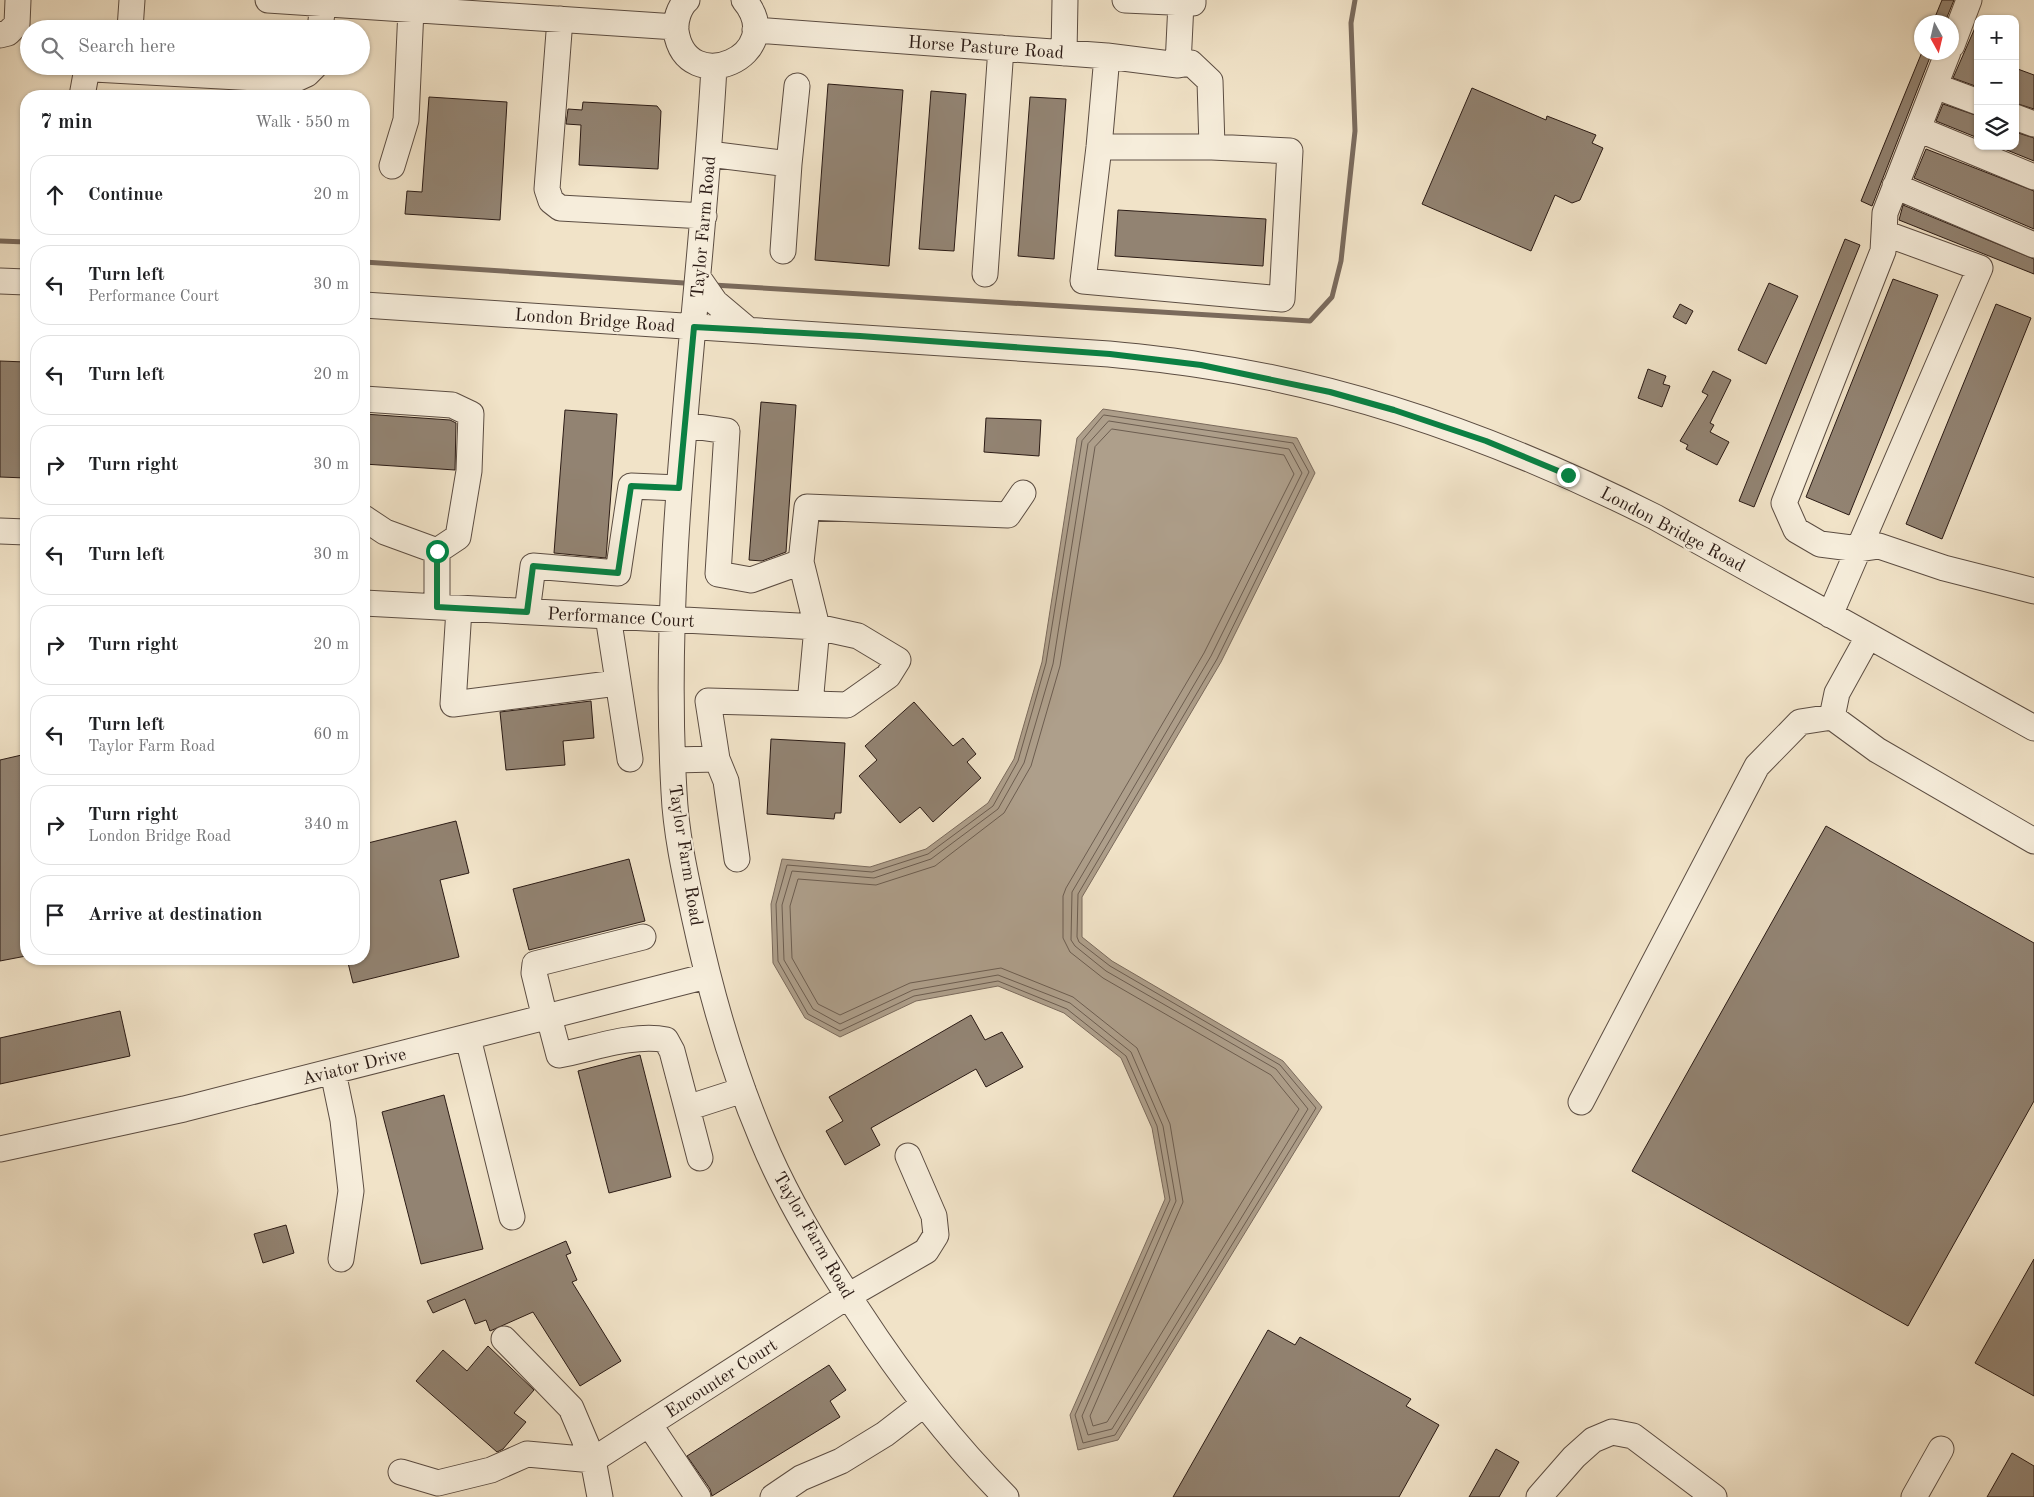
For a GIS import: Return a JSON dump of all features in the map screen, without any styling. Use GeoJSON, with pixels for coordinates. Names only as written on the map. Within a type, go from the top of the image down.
{"type":"FeatureCollection","features":[{"type":"Feature","properties":{"kind":"street"},"geometry":{"type":"LineString","coordinates":[[0,34],[8,33],[17,24],[18,0]]}},
{"type":"Feature","properties":{"kind":"street"},"geometry":{"type":"LineString","coordinates":[[131,20],[132,0]]}},
{"type":"Feature","properties":{"kind":"street"},"geometry":{"type":"LineString","coordinates":[[268,0],[676,27]]}},
{"type":"Feature","properties":{"kind":"street"},"geometry":{"type":"LineString","coordinates":[[687,0],[678,14],[676,27],[678,39],[683,50],[702,64],[714,67],[726,66],[746,52],[752,42],[755,30],[754,18],[744,0]]}},
{"type":"Feature","properties":{"kind":"street"},"geometry":{"type":"LineString","coordinates":[[1064,53],[1065,0]]}},
{"type":"Feature","properties":{"kind":"street"},"geometry":{"type":"LineString","coordinates":[[1125,0],[1187,2],[1178,65]]}},
{"type":"Feature","properties":{"kind":"street"},"geometry":{"type":"LineString","coordinates":[[1959,26],[1969,0]]}},
{"type":"Feature","properties":{"kind":"street"},"geometry":{"type":"LineString","coordinates":[[321,20],[323,4]]}},
{"type":"Feature","properties":{"kind":"street"},"geometry":{"type":"LineString","coordinates":[[392,166],[406,120],[411,10]]}},
{"type":"Feature","properties":{"kind":"street"},"geometry":{"type":"LineString","coordinates":[[560,19],[547,189],[551,201],[560,208],[704,216]]}},
{"type":"Feature","properties":{"kind":"street","name":"Horse Pasture Road"},"geometry":{"type":"LineString","coordinates":[[755,30],[1107,56],[1178,65],[1190,63],[1210,81],[1212,147]]}},
{"type":"Feature","properties":{"kind":"street"},"geometry":{"type":"LineString","coordinates":[[985,274],[1001,48]]}},
{"type":"Feature","properties":{"kind":"street"},"geometry":{"type":"LineString","coordinates":[[1099,146],[1212,147],[1290,151],[1282,299],[1084,282],[1107,56]]}},
{"type":"Feature","properties":{"kind":"street"},"geometry":{"type":"LineString","coordinates":[[1945,60],[1884,213],[1883,251],[1784,503],[1796,530],[1820,544],[1859,549],[1879,546],[1944,568],[2034,591]]}},
{"type":"Feature","properties":{"kind":"street","name":"Taylor Farm Road"},"geometry":{"type":"LineString","coordinates":[[714,67],[699,279],[679,488],[673,620],[674,795],[683,863],[707,976],[743,1090],[762,1140],[794,1208],[848,1296],[924,1404],[974,1465],[1006,1497]]}},
{"type":"Feature","properties":{"kind":"street"},"geometry":{"type":"LineString","coordinates":[[83,90],[86,75]]}},
{"type":"Feature","properties":{"kind":"street"},"geometry":{"type":"LineString","coordinates":[[175,75],[294,80],[305,75]]}},
{"type":"Feature","properties":{"kind":"street"},"geometry":{"type":"LineString","coordinates":[[783,251],[788,164],[797,86]]}},
{"type":"Feature","properties":{"kind":"street"},"geometry":{"type":"LineString","coordinates":[[1935,86],[1974,101]]}},
{"type":"Feature","properties":{"kind":"street"},"geometry":{"type":"LineString","coordinates":[[2019,118],[2034,124]]}},
{"type":"Feature","properties":{"kind":"street"},"geometry":{"type":"LineString","coordinates":[[1918,129],[2034,177]]}},
{"type":"Feature","properties":{"kind":"street"},"geometry":{"type":"LineString","coordinates":[[709,154],[788,164]]}},
{"type":"Feature","properties":{"kind":"street"},"geometry":{"type":"LineString","coordinates":[[1895,186],[2034,245]]}},
{"type":"Feature","properties":{"kind":"street"},"geometry":{"type":"LineString","coordinates":[[1830,615],[1980,268],[1884,233]]}},
{"type":"Feature","properties":{"kind":"street"},"geometry":{"type":"LineString","coordinates":[[699,279],[725,313],[747,329]]}},
{"type":"Feature","properties":{"kind":"street"},"geometry":{"type":"LineString","coordinates":[[0,281],[20,282]]}},
{"type":"Feature","properties":{"kind":"street","name":"London Bridge Road"},"geometry":{"type":"LineString","coordinates":[[370,305],[1110,354],[1201,365],[1330,392],[1441,425],[1568,475],[1655,517],[2034,728]]}},
{"type":"Feature","properties":{"kind":"street"},"geometry":{"type":"LineString","coordinates":[[370,399],[452,405],[471,414],[469,471],[458,537],[437,551]]}},
{"type":"Feature","properties":{"kind":"street"},"geometry":{"type":"LineString","coordinates":[[685,426],[728,431],[718,574],[752,580],[801,562]]}},
{"type":"Feature","properties":{"kind":"street"},"geometry":{"type":"LineString","coordinates":[[527,612],[533,566],[618,573],[631,486],[679,488]]}},
{"type":"Feature","properties":{"kind":"street"},"geometry":{"type":"LineString","coordinates":[[737,859],[726,781],[717,759],[708,701],[810,704],[817,627],[801,562],[807,507],[1008,515],[1023,493]]}},
{"type":"Feature","properties":{"kind":"street"},"geometry":{"type":"LineString","coordinates":[[370,522],[385,532],[437,551]]}},
{"type":"Feature","properties":{"kind":"street"},"geometry":{"type":"LineString","coordinates":[[0,531],[20,532]]}},
{"type":"Feature","properties":{"kind":"street"},"geometry":{"type":"LineString","coordinates":[[437,551],[448,608],[453,704],[617,682]]}},
{"type":"Feature","properties":{"kind":"street","name":"Performance Court"},"geometry":{"type":"LineString","coordinates":[[370,603],[817,627],[858,636],[898,660],[888,676],[846,705],[810,704]]}},
{"type":"Feature","properties":{"kind":"street"},"geometry":{"type":"LineString","coordinates":[[608,616],[630,759]]}},
{"type":"Feature","properties":{"kind":"street"},"geometry":{"type":"LineString","coordinates":[[1832,717],[1837,693],[1868,637]]}},
{"type":"Feature","properties":{"kind":"street"},"geometry":{"type":"LineString","coordinates":[[1581,1102],[1757,766],[1800,722],[1832,717],[1877,750],[2034,841]]}},
{"type":"Feature","properties":{"kind":"street"},"geometry":{"type":"LineString","coordinates":[[673,760],[717,759]]}},
{"type":"Feature","properties":{"kind":"street"},"geometry":{"type":"LineString","coordinates":[[643,937],[534,964],[534,973],[559,1055],[634,1039],[655,1037],[666,1040],[672,1050],[700,1158]]}},
{"type":"Feature","properties":{"kind":"street","name":"Aviator Drive"},"geometry":{"type":"LineString","coordinates":[[0,1149],[184,1109],[707,976]]}},
{"type":"Feature","properties":{"kind":"street"},"geometry":{"type":"LineString","coordinates":[[468,1038],[512,1217]]}},
{"type":"Feature","properties":{"kind":"street"},"geometry":{"type":"LineString","coordinates":[[333,1072],[343,1120],[351,1191],[342,1259]]}},
{"type":"Feature","properties":{"kind":"street"},"geometry":{"type":"LineString","coordinates":[[687,1108],[743,1090]]}},
{"type":"Feature","properties":{"kind":"street","name":"Encounter Court"},"geometry":{"type":"LineString","coordinates":[[593,1460],[848,1296],[926,1251],[936,1235],[934,1216],[908,1156]]}},
{"type":"Feature","properties":{"kind":"street"},"geometry":{"type":"LineString","coordinates":[[504,1339],[571,1408],[593,1460],[600,1497]]}},
{"type":"Feature","properties":{"kind":"street"},"geometry":{"type":"LineString","coordinates":[[773,1497],[801,1478],[841,1460],[885,1434],[924,1404]]}},
{"type":"Feature","properties":{"kind":"street"},"geometry":{"type":"LineString","coordinates":[[649,1424],[698,1497]]}},
{"type":"Feature","properties":{"kind":"street"},"geometry":{"type":"LineString","coordinates":[[1539,1497],[1574,1457],[1593,1440],[1612,1432],[1633,1436],[1714,1497]]}},
{"type":"Feature","properties":{"kind":"street"},"geometry":{"type":"LineString","coordinates":[[1914,1497],[1941,1449]]}},
{"type":"Feature","properties":{"kind":"street"},"geometry":{"type":"LineString","coordinates":[[401,1472],[438,1483],[491,1470],[527,1454],[593,1460]]}},
{"type":"Feature","properties":{"kind":"water"},"geometry":{"type":"Polygon","coordinates":[[[1103,409],[1297,438],[1315,473],[1221,662],[1082,897],[1082,937],[1112,961],[1283,1061],[1322,1107],[1118,1440],[1078,1450],[1070,1415],[1165,1199],[1152,1128],[1121,1058],[1064,1013],[998,986],[916,1001],[840,1037],[805,1018],[773,963],[771,904],[782,859],[870,867],[926,849],[988,803],[1014,759],[1042,662],[1077,438],[1103,409]]]}},
{"type":"Feature","properties":{"kind":"building"},"geometry":{"type":"Polygon","coordinates":[[[1942,0],[1954,0],[1948,15],[1936,15],[1942,0]]]}},
{"type":"Feature","properties":{"kind":"building"},"geometry":{"type":"Polygon","coordinates":[[[1974,30],[1974,86],[1953,78],[1974,30]]]}},
{"type":"Feature","properties":{"kind":"building"},"geometry":{"type":"Polygon","coordinates":[[[1919,60],[1929,60],[1872,206],[1861,201],[1919,60]]]}},
{"type":"Feature","properties":{"kind":"building"},"geometry":{"type":"Polygon","coordinates":[[[2019,69],[2034,75],[2034,109],[2019,104],[2019,69]]]}},
{"type":"Feature","properties":{"kind":"building"},"geometry":{"type":"Polygon","coordinates":[[[828,84],[903,90],[889,266],[815,260],[828,84]]]}},
{"type":"Feature","properties":{"kind":"building"},"geometry":{"type":"Polygon","coordinates":[[[1472,88],[1546,120],[1547,116],[1596,135],[1592,143],[1603,148],[1580,200],[1572,203],[1555,195],[1531,251],[1422,204],[1472,88]]]}},
{"type":"Feature","properties":{"kind":"building"},"geometry":{"type":"Polygon","coordinates":[[[931,91],[966,94],[954,251],[919,249],[931,91]]]}},
{"type":"Feature","properties":{"kind":"building"},"geometry":{"type":"Polygon","coordinates":[[[429,97],[507,102],[500,220],[405,214],[407,191],[422,192],[429,97]]]}},
{"type":"Feature","properties":{"kind":"building"},"geometry":{"type":"Polygon","coordinates":[[[1030,97],[1066,99],[1054,259],[1018,256],[1030,97]]]}},
{"type":"Feature","properties":{"kind":"building"},"geometry":{"type":"Polygon","coordinates":[[[583,102],[657,106],[661,111],[658,169],[579,165],[581,125],[566,124],[568,109],[582,110],[583,102]]]}},
{"type":"Feature","properties":{"kind":"building"},"geometry":{"type":"Polygon","coordinates":[[[1943,104],[1974,115],[1974,136],[1936,121],[1943,104]]]}},
{"type":"Feature","properties":{"kind":"building"},"geometry":{"type":"Polygon","coordinates":[[[2019,133],[2034,138],[2034,161],[2007,150],[2019,150],[2019,133]]]}},
{"type":"Feature","properties":{"kind":"building"},"geometry":{"type":"Polygon","coordinates":[[[1926,149],[2034,191],[2034,229],[1914,178],[1926,149]]]}},
{"type":"Feature","properties":{"kind":"building"},"geometry":{"type":"Polygon","coordinates":[[[1903,205],[2034,259],[2034,274],[1899,220],[1903,205]]]}},
{"type":"Feature","properties":{"kind":"building"},"geometry":{"type":"Polygon","coordinates":[[[1118,210],[1266,219],[1263,266],[1115,256],[1118,210]]]}},
{"type":"Feature","properties":{"kind":"building"},"geometry":{"type":"Polygon","coordinates":[[[1845,239],[1860,245],[1754,507],[1739,501],[1845,239]]]}},
{"type":"Feature","properties":{"kind":"building"},"geometry":{"type":"Polygon","coordinates":[[[1893,279],[1938,295],[1849,515],[1806,497],[1893,279]]]}},
{"type":"Feature","properties":{"kind":"building"},"geometry":{"type":"Polygon","coordinates":[[[1769,283],[1798,296],[1766,364],[1738,350],[1769,283]]]}},
{"type":"Feature","properties":{"kind":"building"},"geometry":{"type":"Polygon","coordinates":[[[1680,304],[1693,311],[1686,324],[1673,317],[1680,304]]]}},
{"type":"Feature","properties":{"kind":"building"},"geometry":{"type":"Polygon","coordinates":[[[1996,304],[2031,318],[1942,539],[1906,524],[1996,304]]]}},
{"type":"Feature","properties":{"kind":"building"},"geometry":{"type":"Polygon","coordinates":[[[0,361],[20,362],[20,478],[0,477],[0,361]]]}},
{"type":"Feature","properties":{"kind":"building"},"geometry":{"type":"Polygon","coordinates":[[[1648,369],[1666,376],[1663,384],[1670,386],[1662,407],[1638,398],[1648,369]]]}},
{"type":"Feature","properties":{"kind":"building"},"geometry":{"type":"Polygon","coordinates":[[[1713,371],[1731,380],[1710,423],[1714,425],[1710,432],[1729,442],[1717,465],[1686,449],[1688,445],[1680,441],[1708,395],[1702,392],[1713,371]]]}},
{"type":"Feature","properties":{"kind":"building"},"geometry":{"type":"Polygon","coordinates":[[[761,402],[796,405],[786,552],[762,561],[749,560],[761,402]]]}},
{"type":"Feature","properties":{"kind":"building"},"geometry":{"type":"Polygon","coordinates":[[[565,410],[617,414],[606,558],[554,553],[565,410]]]}},
{"type":"Feature","properties":{"kind":"building"},"geometry":{"type":"Polygon","coordinates":[[[370,414],[450,420],[456,423],[455,470],[370,464],[370,414]]]}},
{"type":"Feature","properties":{"kind":"building"},"geometry":{"type":"Polygon","coordinates":[[[986,418],[1041,420],[1039,456],[984,452],[986,418]]]}},
{"type":"Feature","properties":{"kind":"building"},"geometry":{"type":"Polygon","coordinates":[[[591,701],[594,738],[563,741],[565,765],[506,770],[500,712],[591,701]]]}},
{"type":"Feature","properties":{"kind":"building"},"geometry":{"type":"Polygon","coordinates":[[[914,702],[953,746],[963,738],[976,754],[967,762],[981,778],[933,822],[920,807],[900,823],[859,776],[877,760],[865,746],[914,702]]]}},
{"type":"Feature","properties":{"kind":"building"},"geometry":{"type":"Polygon","coordinates":[[[771,739],[845,743],[841,813],[835,813],[834,819],[767,814],[771,739]]]}},
{"type":"Feature","properties":{"kind":"building"},"geometry":{"type":"Polygon","coordinates":[[[20,755],[20,957],[0,961],[0,760],[20,755]]]}},
{"type":"Feature","properties":{"kind":"building"},"geometry":{"type":"Polygon","coordinates":[[[456,821],[469,873],[440,880],[459,957],[353,983],[348,965],[370,965],[370,842],[456,821]]]}},
{"type":"Feature","properties":{"kind":"building"},"geometry":{"type":"Polygon","coordinates":[[[1826,826],[2034,943],[2034,1101],[1908,1326],[1632,1171],[1826,826]]]}},
{"type":"Feature","properties":{"kind":"building"},"geometry":{"type":"Polygon","coordinates":[[[629,859],[645,921],[529,950],[513,889],[629,859]]]}},
{"type":"Feature","properties":{"kind":"building"},"geometry":{"type":"Polygon","coordinates":[[[120,1011],[130,1056],[0,1084],[0,1038],[120,1011]]]}},
{"type":"Feature","properties":{"kind":"building"},"geometry":{"type":"Polygon","coordinates":[[[971,1015],[985,1040],[1002,1032],[1023,1067],[986,1087],[976,1069],[871,1128],[880,1145],[845,1165],[826,1131],[843,1121],[829,1097],[971,1015]]]}},
{"type":"Feature","properties":{"kind":"building"},"geometry":{"type":"Polygon","coordinates":[[[640,1055],[671,1177],[609,1193],[578,1071],[640,1055]]]}},
{"type":"Feature","properties":{"kind":"building"},"geometry":{"type":"Polygon","coordinates":[[[444,1095],[483,1249],[421,1264],[382,1112],[444,1095]]]}},
{"type":"Feature","properties":{"kind":"building"},"geometry":{"type":"Polygon","coordinates":[[[286,1225],[294,1253],[263,1263],[254,1234],[286,1225]]]}},
{"type":"Feature","properties":{"kind":"building"},"geometry":{"type":"Polygon","coordinates":[[[566,1241],[571,1253],[566,1255],[577,1280],[572,1282],[621,1361],[580,1386],[533,1312],[490,1331],[486,1320],[475,1324],[465,1299],[433,1313],[427,1301],[566,1241]]]}},
{"type":"Feature","properties":{"kind":"building"},"geometry":{"type":"Polygon","coordinates":[[[2034,1259],[2034,1396],[1975,1363],[2034,1259]]]}},
{"type":"Feature","properties":{"kind":"building"},"geometry":{"type":"Polygon","coordinates":[[[1268,1330],[1295,1345],[1300,1337],[1411,1399],[1406,1406],[1439,1425],[1399,1497],[1173,1497],[1268,1330]]]}},
{"type":"Feature","properties":{"kind":"building"},"geometry":{"type":"Polygon","coordinates":[[[488,1346],[534,1390],[514,1413],[526,1422],[503,1449],[497,1452],[416,1381],[443,1350],[467,1371],[488,1346]]]}},
{"type":"Feature","properties":{"kind":"building"},"geometry":{"type":"Polygon","coordinates":[[[829,1365],[846,1390],[830,1401],[840,1417],[712,1496],[710,1489],[687,1456],[829,1365]]]}},
{"type":"Feature","properties":{"kind":"building"},"geometry":{"type":"Polygon","coordinates":[[[1496,1449],[1519,1462],[1499,1497],[1469,1497],[1496,1449]]]}},
{"type":"Feature","properties":{"kind":"building"},"geometry":{"type":"Polygon","coordinates":[[[2012,1453],[2034,1466],[2034,1497],[1987,1497],[2012,1453]]]}},
{"type":"Feature","properties":{"kind":"waterway"},"geometry":{"type":"LineString","coordinates":[[713,285],[1310,321],[1332,297],[1341,261],[1355,131],[1351,23],[1355,0]]}},
{"type":"Feature","properties":{"kind":"waterway"},"geometry":{"type":"LineString","coordinates":[[0,241],[20,242]]}},
{"type":"Feature","properties":{"kind":"waterway"},"geometry":{"type":"LineString","coordinates":[[370,262],[684,283]]}},
{"type":"Feature","properties":{"kind":"route"},"geometry":{"type":"LineString","coordinates":[[437,551],[437,607],[527,612],[533,566],[618,573],[631,486],[679,488],[694,327],[860,336],[1110,354],[1201,365],[1330,392],[1394,410],[1486,441],[1568,475]]}}]}
